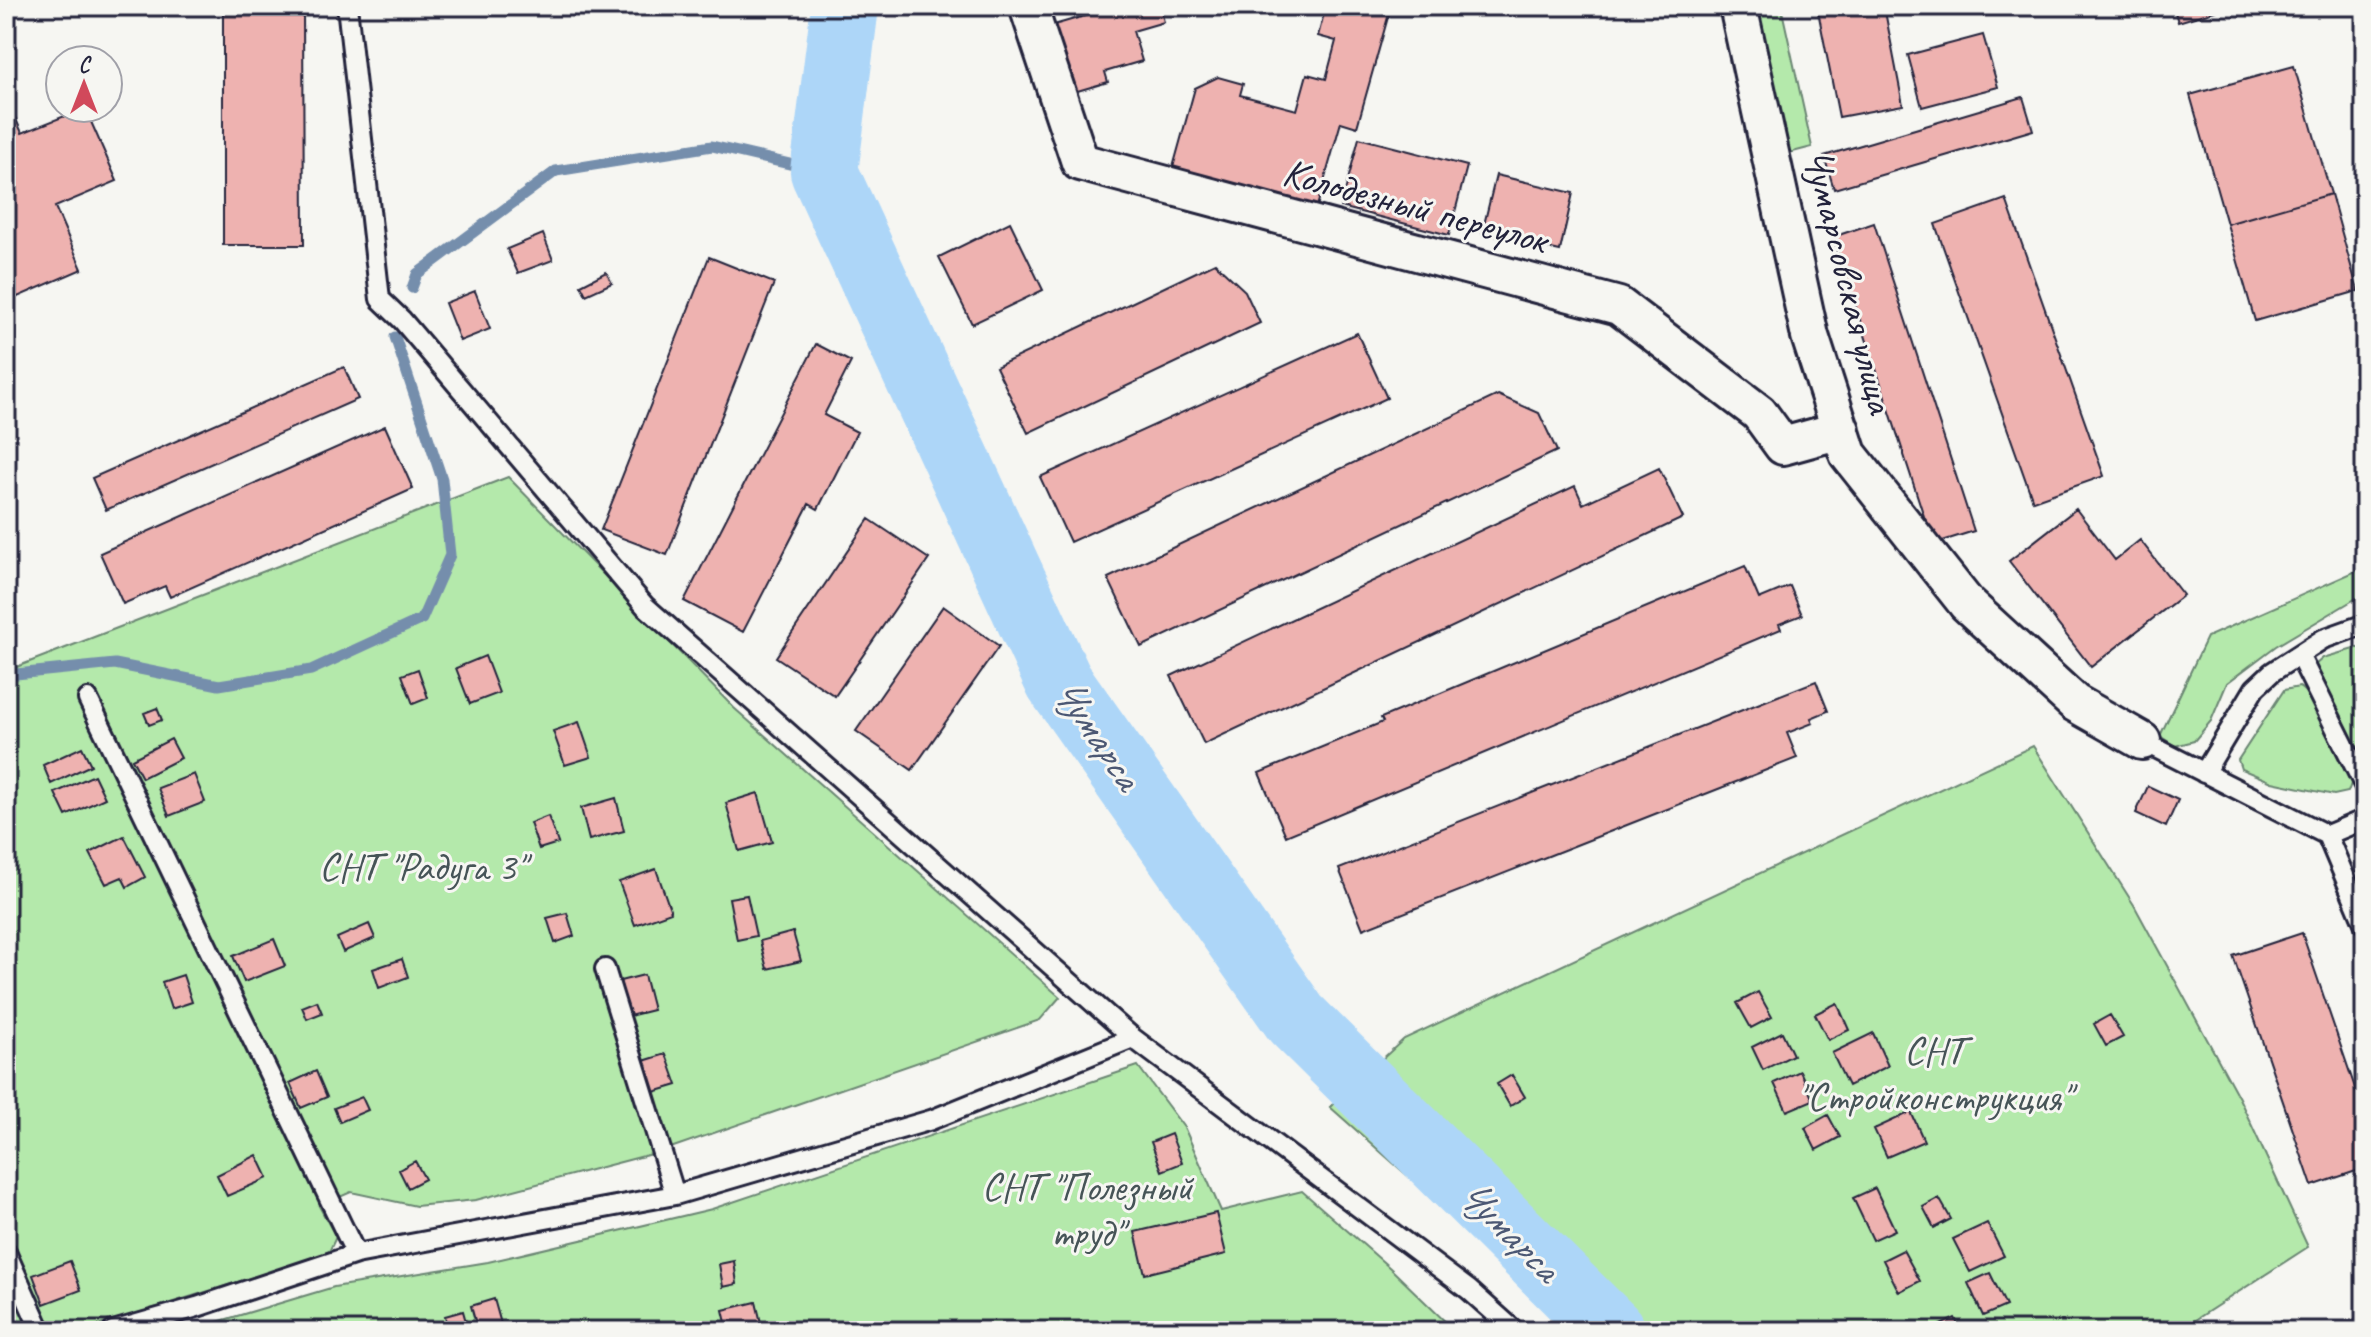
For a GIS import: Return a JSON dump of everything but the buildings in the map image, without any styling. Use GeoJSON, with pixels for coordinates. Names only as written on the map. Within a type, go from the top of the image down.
{"type":"FeatureCollection","features":[{"type":"Feature","properties":{"kind":"street","name":"Колодезный переулок"},"geometry":{"type":"LineString","coordinates":[[1028,6],[1080,162],[1619,306],[1759,413],[1783,446],[1841,430]]}},
{"type":"Feature","properties":{"kind":"street","name":"Чумарсовская улица"},"geometry":{"type":"LineString","coordinates":[[1738,6],[1810,336],[1848,454],[1967,604],[2075,703],[2142,741]]}},
{"type":"Feature","properties":{"kind":"lane"},"geometry":{"type":"LineString","coordinates":[[347,6],[380,299],[402,320],[645,606],[1133,1038],[1444,1271],[1515,1331]]}},
{"type":"Feature","properties":{"kind":"lane"},"geometry":{"type":"LineString","coordinates":[[2204,773],[2255,688],[2272,672],[2323,639],[2365,624]]}},
{"type":"Feature","properties":{"kind":"lane"},"geometry":{"type":"LineString","coordinates":[[2299,655],[2365,787]]}},
{"type":"Feature","properties":{"kind":"lane"},"geometry":{"type":"LineString","coordinates":[[88,699],[356,1254]]}},
{"type":"Feature","properties":{"kind":"lane"},"geometry":{"type":"LineString","coordinates":[[2142,741],[2327,835],[2365,925]]}},
{"type":"Feature","properties":{"kind":"lane"},"geometry":{"type":"LineString","coordinates":[[2327,835],[2365,819]]}},
{"type":"Feature","properties":{"kind":"lane"},"geometry":{"type":"LineString","coordinates":[[605,969],[675,1195]]}},
{"type":"Feature","properties":{"kind":"lane"},"geometry":{"type":"LineString","coordinates":[[113,1331],[197,1307],[356,1254],[675,1195],[931,1120],[1133,1038]]}},
{"type":"Feature","properties":{"kind":"lane"},"geometry":{"type":"LineString","coordinates":[[6,1252],[41,1331]]}},
{"type":"Feature","properties":{"kind":"lane"},"geometry":{"type":"LineString","coordinates":[[1487,1306],[1491,1331]]}},
{"type":"Feature","properties":{"kind":"green space"},"geometry":{"type":"Polygon","coordinates":[[[1756,6],[1781,6],[1812,147],[1785,154],[1756,6]]]}},
{"type":"Feature","properties":{"kind":"green space","name":"СНТ \"Радуга 3\""},"geometry":{"type":"Polygon","coordinates":[[[508,477],[734,708],[1060,997],[1040,1020],[659,1152],[476,1200],[416,1206],[351,1192],[319,1206],[336,1237],[328,1254],[80,1331],[54,1331],[49,1323],[23,1331],[6,1331],[6,671],[508,477]]]}},
{"type":"Feature","properties":{"kind":"green space"},"geometry":{"type":"Polygon","coordinates":[[[2365,567],[2365,593],[2276,646],[2227,683],[2211,721],[2194,741],[2175,746],[2160,736],[2207,637],[2365,567]]]}},
{"type":"Feature","properties":{"kind":"green space"},"geometry":{"type":"Polygon","coordinates":[[[2365,648],[2365,691],[2361,693],[2365,701],[2365,765],[2315,665],[2323,658],[2365,648]]]}},
{"type":"Feature","properties":{"kind":"green space"},"geometry":{"type":"Polygon","coordinates":[[[2299,687],[2321,714],[2353,778],[2348,792],[2334,795],[2272,782],[2241,769],[2238,760],[2284,690],[2299,687]]]}},
{"type":"Feature","properties":{"kind":"green space","name":"СНТ \"Стройконструкция\""},"geometry":{"type":"Polygon","coordinates":[[[2033,746],[2134,905],[2239,1098],[2308,1247],[2178,1331],[1583,1331],[1330,1107],[1404,1039],[2033,746]]]}},
{"type":"Feature","properties":{"kind":"green space","name":"СНТ \"Полезный труд\""},"geometry":{"type":"Polygon","coordinates":[[[1138,1066],[1185,1129],[1221,1211],[1302,1191],[1390,1268],[1455,1331],[187,1331],[334,1287],[488,1262],[712,1209],[1138,1066]]]}},
{"type":"Feature","properties":{"kind":"waterway","name":"Чумарса"},"geometry":{"type":"LineString","coordinates":[[845,6],[824,172],[1059,682],[1296,1019],[1611,1331]]}},
{"type":"Feature","properties":{"kind":"waterway"},"geometry":{"type":"LineString","coordinates":[[412,288],[417,274],[556,171],[712,146],[824,172]]}},
{"type":"Feature","properties":{"kind":"waterway"},"geometry":{"type":"LineString","coordinates":[[6,675],[115,664],[219,685],[311,670],[422,619],[450,555],[442,479],[395,337]]}}]}
